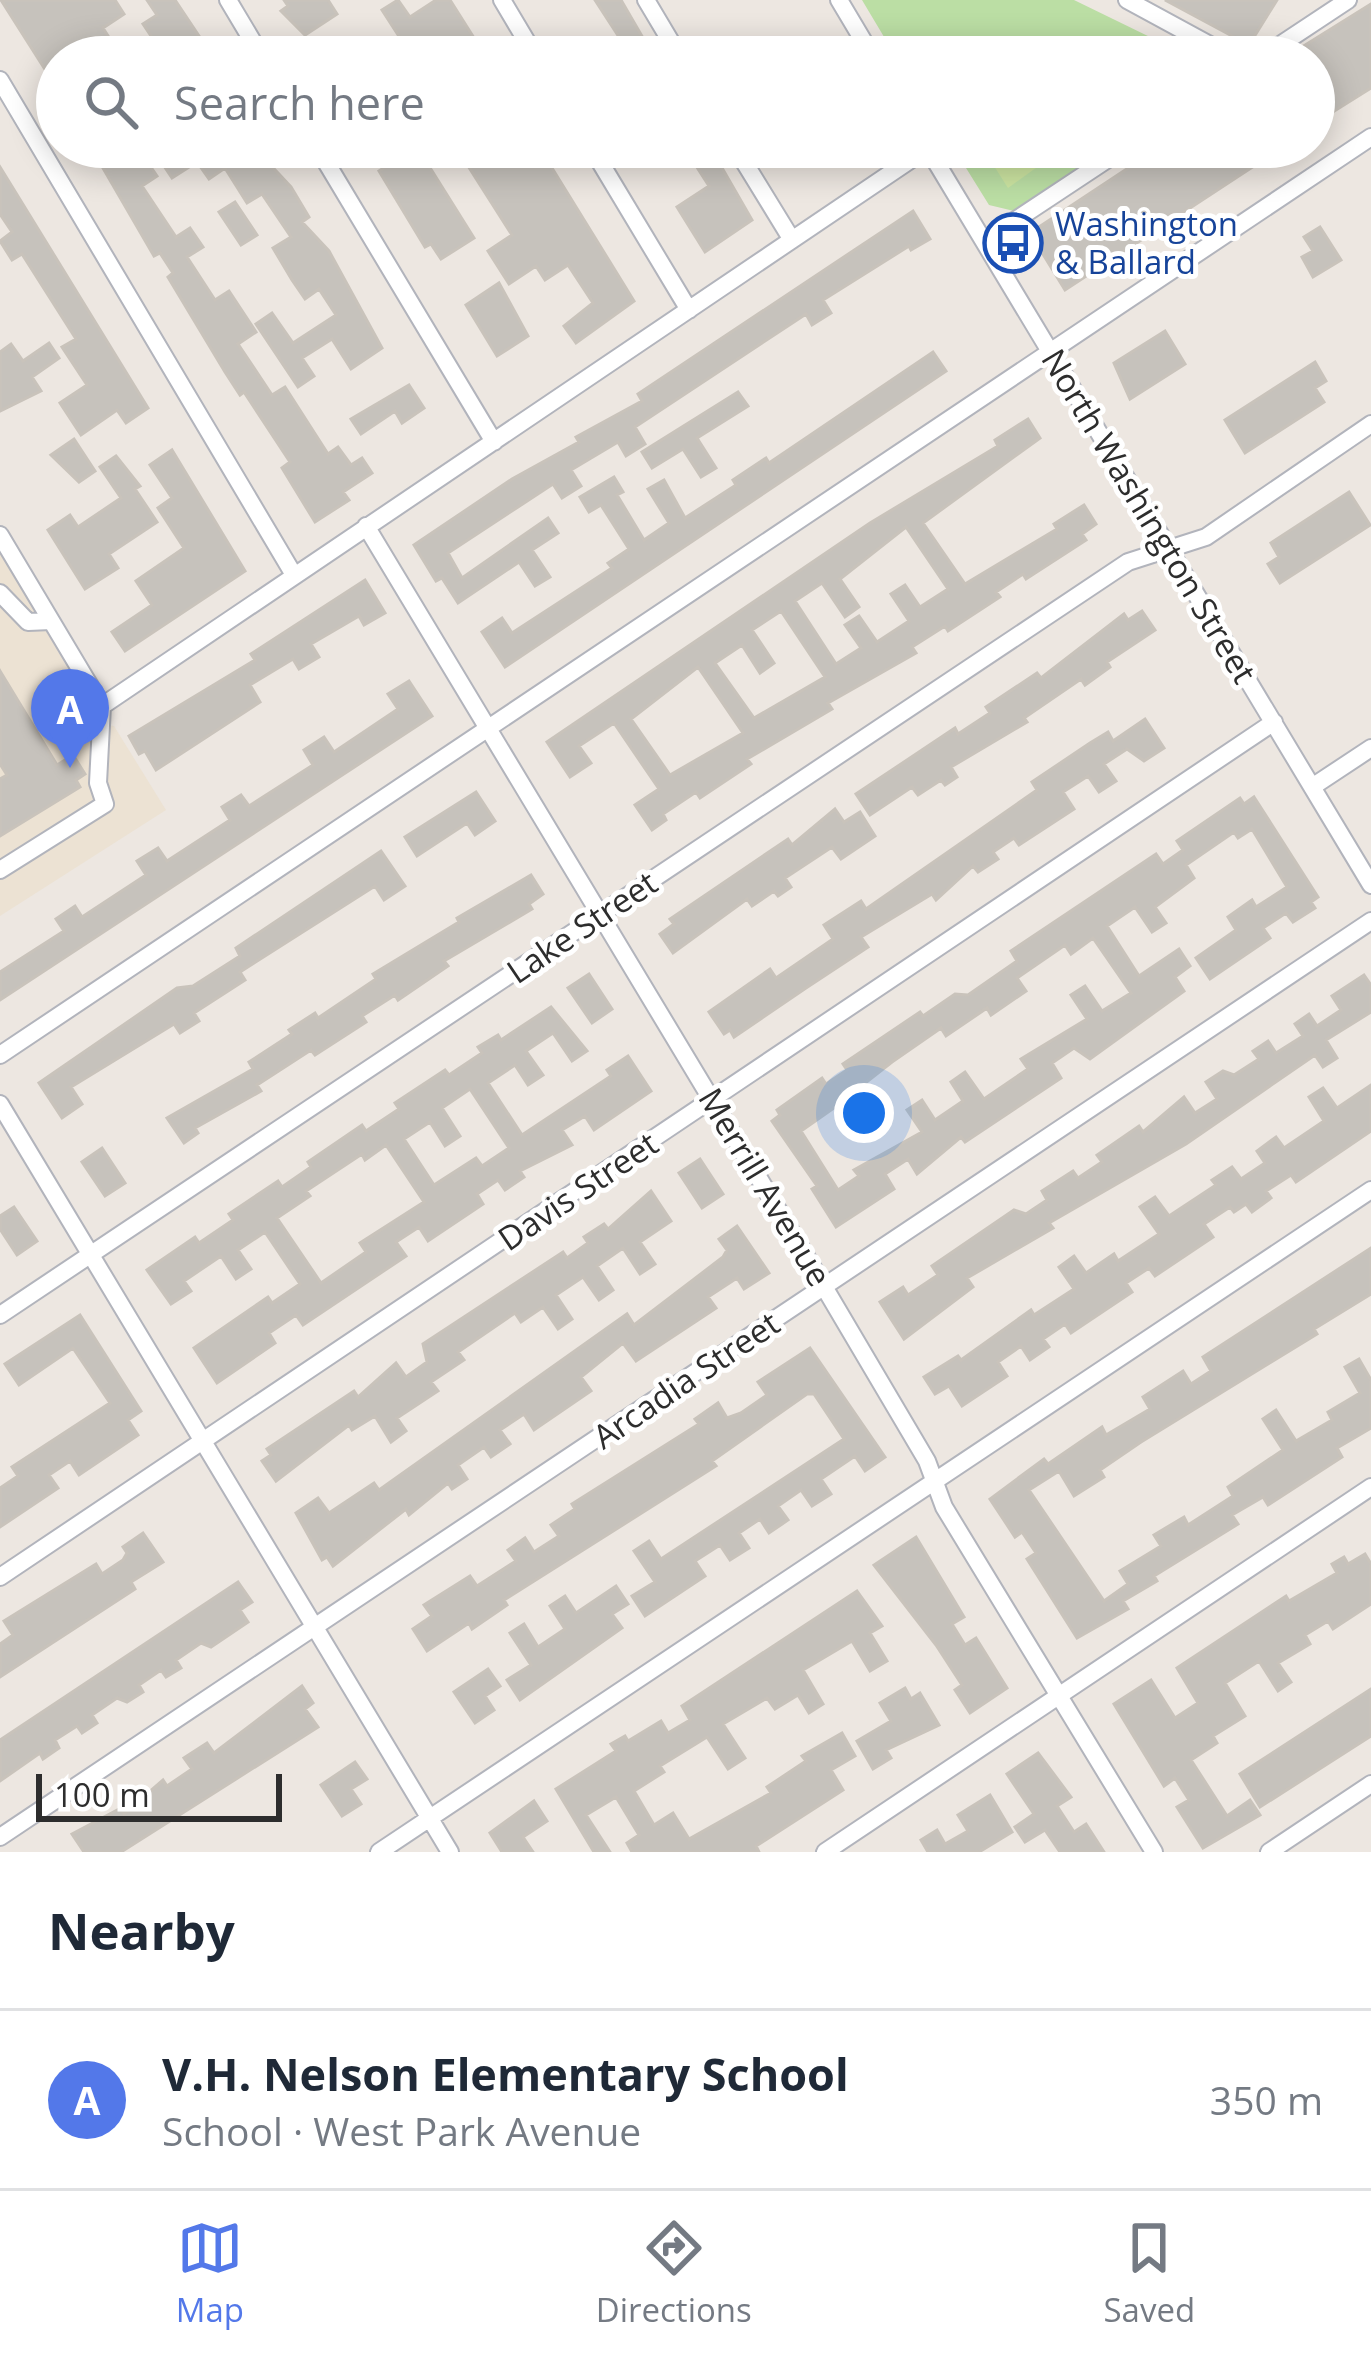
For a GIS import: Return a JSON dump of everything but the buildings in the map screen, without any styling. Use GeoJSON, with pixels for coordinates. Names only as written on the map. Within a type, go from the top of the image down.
{"type":"FeatureCollection","features":[{"type":"Feature","properties":{"kind":"street"},"geometry":{"type":"LineString","coordinates":[[228,0],[249,36]]}},
{"type":"Feature","properties":{"kind":"street"},"geometry":{"type":"LineString","coordinates":[[502,0],[523,36]]}},
{"type":"Feature","properties":{"kind":"street"},"geometry":{"type":"LineString","coordinates":[[646,0],[667,36]]}},
{"type":"Feature","properties":{"kind":"street"},"geometry":{"type":"LineString","coordinates":[[838,0],[860,36]]}},
{"type":"Feature","properties":{"kind":"street"},"geometry":{"type":"LineString","coordinates":[[1127,0],[1193,36]]}},
{"type":"Feature","properties":{"kind":"street"},"geometry":{"type":"LineString","coordinates":[[1293,36],[1342,2]]}},
{"type":"Feature","properties":{"kind":"street"},"geometry":{"type":"LineString","coordinates":[[0,80],[36,141]]}},
{"type":"Feature","properties":{"kind":"street"},"geometry":{"type":"LineString","coordinates":[[1335,160],[1371,136]]}},
{"type":"Feature","properties":{"kind":"street"},"geometry":{"type":"LineString","coordinates":[[52,168],[294,575]]}},
{"type":"Feature","properties":{"kind":"street"},"geometry":{"type":"LineString","coordinates":[[329,168],[494,442]]}},
{"type":"Feature","properties":{"kind":"street"},"geometry":{"type":"LineString","coordinates":[[603,168],[688,310]]}},
{"type":"Feature","properties":{"kind":"street"},"geometry":{"type":"LineString","coordinates":[[748,168],[792,240]]}},
{"type":"Feature","properties":{"kind":"street"},"geometry":{"type":"LineString","coordinates":[[102,706],[898,168]]}},
{"type":"Feature","properties":{"kind":"street","name":"North Washington Street"},"geometry":{"type":"LineString","coordinates":[[939,168],[1371,885]]}},
{"type":"Feature","properties":{"kind":"street"},"geometry":{"type":"LineString","coordinates":[[984,241],[1094,168]]}},
{"type":"Feature","properties":{"kind":"street"},"geometry":{"type":"LineString","coordinates":[[0,1055],[1323,168]]}},
{"type":"Feature","properties":{"kind":"street","name":"Lake Street"},"geometry":{"type":"LineString","coordinates":[[0,1315],[1128,562],[1206,538],[1371,424]]}},
{"type":"Feature","properties":{"kind":"street","name":"Merrill Avenue"},"geometry":{"type":"LineString","coordinates":[[366,526],[825,1287],[934,1482],[1154,1852]]}},
{"type":"Feature","properties":{"kind":"street"},"geometry":{"type":"LineString","coordinates":[[0,536],[102,706],[98,783],[105,804],[0,870]]}},
{"type":"Feature","properties":{"kind":"street"},"geometry":{"type":"LineString","coordinates":[[0,593],[28,622],[51,621]]}},
{"type":"Feature","properties":{"kind":"street","name":"Davis Street"},"geometry":{"type":"LineString","coordinates":[[0,1577],[1274,722]]}},
{"type":"Feature","properties":{"kind":"street"},"geometry":{"type":"LineString","coordinates":[[1312,787],[1371,748]]}},
{"type":"Feature","properties":{"kind":"street","name":"Arcadia Street"},"geometry":{"type":"LineString","coordinates":[[0,1837],[1371,921]]}},
{"type":"Feature","properties":{"kind":"street"},"geometry":{"type":"LineString","coordinates":[[0,1104],[450,1852]]}},
{"type":"Feature","properties":{"kind":"street"},"geometry":{"type":"LineString","coordinates":[[379,1852],[1371,1190]]}},
{"type":"Feature","properties":{"kind":"street"},"geometry":{"type":"LineString","coordinates":[[825,1852],[1371,1487]]}},
{"type":"Feature","properties":{"kind":"street"},"geometry":{"type":"LineString","coordinates":[[1268,1852],[1371,1784]]}},
{"type":"Feature","properties":{"kind":"shaded area"},"geometry":{"type":"Polygon","coordinates":[[[0,552],[81,691],[106,725],[114,726],[166,810],[0,916],[0,552]]]}},
{"type":"Feature","properties":{"kind":"green space"},"geometry":{"type":"Polygon","coordinates":[[[862,0],[1074,0],[1148,36],[883,36],[862,0]]]}},
{"type":"Feature","properties":{"kind":"green space"},"geometry":{"type":"Polygon","coordinates":[[[966,168],[1078,168],[1014,211],[989,205],[966,168]]]}},
{"type":"Feature","properties":{"kind":"green space"},"geometry":{"type":"Polygon","coordinates":[[[995,168],[1036,168],[1008,188],[995,168]]]}},
{"type":"Feature","properties":{"kind":"place","name":"Washington & Ballard"},"geometry":{"type":"Point","coordinates":[1013,243]}},
{"type":"Feature","properties":{"kind":"place","name":"V.H. Nelson Elementary School"},"geometry":{"type":"Point","coordinates":[70,768]}}]}
